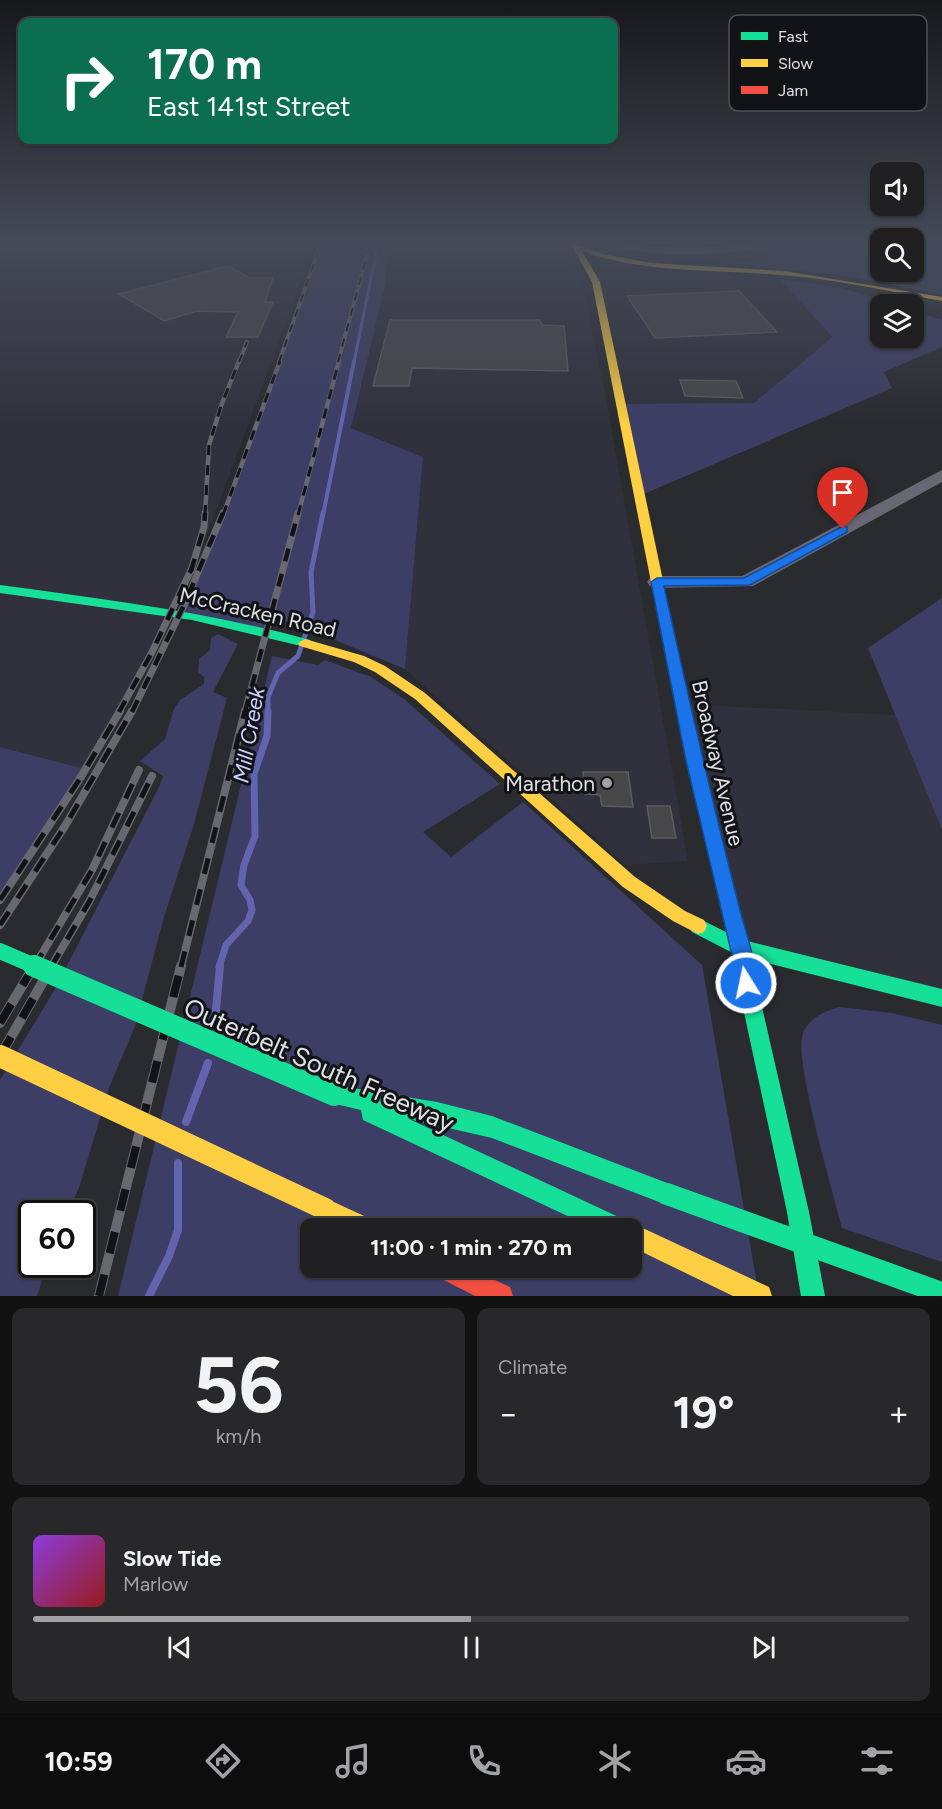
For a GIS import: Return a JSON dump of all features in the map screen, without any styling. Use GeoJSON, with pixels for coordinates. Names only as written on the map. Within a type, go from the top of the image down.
{"type":"FeatureCollection","features":[{"type":"Feature","properties":{"kind":"main road","name":"Broadway Avenue"},"geometry":{"type":"LineString","coordinates":[[601,304],[694,761],[741,948],[742,966],[798,1212],[813,1296]]}},
{"type":"Feature","properties":{"kind":"main road","name":"McCracken Road"},"geometry":{"type":"LineString","coordinates":[[0,589],[171,612],[276,634],[329,648],[380,669],[420,696],[629,882],[679,916],[741,948],[942,998]]}},
{"type":"Feature","properties":{"kind":"main road","name":"Outerbelt South Freeway"},"geometry":{"type":"LineString","coordinates":[[0,951],[334,1095],[596,1218]]}},
{"type":"Feature","properties":{"kind":"main road"},"geometry":{"type":"LineString","coordinates":[[0,1056],[344,1218]]}},
{"type":"Feature","properties":{"kind":"main road"},"geometry":{"type":"LineString","coordinates":[[334,1095],[437,1113],[492,1127],[667,1194],[939,1292]]}},
{"type":"Feature","properties":{"kind":"main road"},"geometry":{"type":"LineString","coordinates":[[642,1240],[760,1296]]}},
{"type":"Feature","properties":{"kind":"main road"},"geometry":{"type":"LineString","coordinates":[[464,1278],[501,1296]]}},
{"type":"Feature","properties":{"kind":"street"},"geometry":{"type":"LineString","coordinates":[[657,582],[746,582],[942,475]]}},
{"type":"Feature","properties":{"kind":"shaded area"},"geometry":{"type":"Polygon","coordinates":[[[0,304],[293,304],[212,522],[171,613],[181,614],[85,769],[0,747],[0,304]]]}},
{"type":"Feature","properties":{"kind":"shaded area"},"geometry":{"type":"Polygon","coordinates":[[[299,304],[381,304],[351,428],[423,457],[405,669],[296,624],[270,619],[266,631],[181,614],[218,525],[299,304]]]}},
{"type":"Feature","properties":{"kind":"shaded area"},"geometry":{"type":"Polygon","coordinates":[[[381,304],[587,304],[606,398],[688,861],[626,865],[405,669],[423,457],[351,428],[381,304]]]}},
{"type":"Feature","properties":{"kind":"shaded area"},"geometry":{"type":"Polygon","coordinates":[[[599,304],[803,304],[832,337],[754,404],[621,404],[599,304]]]}},
{"type":"Feature","properties":{"kind":"shaded area"},"geometry":{"type":"Polygon","coordinates":[[[803,304],[870,304],[870,348],[924,348],[924,314],[942,320],[942,347],[884,372],[892,388],[639,496],[621,404],[754,403],[832,337],[803,304]]]}},
{"type":"Feature","properties":{"kind":"shaded area"},"geometry":{"type":"Polygon","coordinates":[[[942,598],[942,830],[868,648],[942,598]]]}},
{"type":"Feature","properties":{"kind":"shaded area"},"geometry":{"type":"Polygon","coordinates":[[[218,634],[238,644],[213,692],[227,698],[194,824],[164,917],[135,1026],[109,1088],[79,1188],[73,1200],[18,1200],[18,1278],[43,1278],[37,1296],[0,1296],[0,1080],[55,989],[160,785],[163,776],[140,761],[165,739],[174,709],[180,700],[204,684],[204,677],[198,672],[199,659],[210,650],[211,638],[218,634]]]}},
{"type":"Feature","properties":{"kind":"shaded area"},"geometry":{"type":"Polygon","coordinates":[[[272,656],[318,665],[325,660],[371,677],[404,699],[500,784],[423,832],[451,857],[523,802],[702,965],[759,1296],[118,1296],[272,656]]]}},
{"type":"Feature","properties":{"kind":"shaded area"},"geometry":{"type":"Polygon","coordinates":[[[682,704],[896,715],[942,830],[942,998],[740,948],[682,704]]]}},
{"type":"Feature","properties":{"kind":"shaded area"},"geometry":{"type":"Polygon","coordinates":[[[0,747],[85,769],[0,900],[0,747]]]}},
{"type":"Feature","properties":{"kind":"shaded area"},"geometry":{"type":"Polygon","coordinates":[[[839,1007],[892,1013],[942,1025],[942,1262],[842,1228],[809,1097],[801,1047],[803,1033],[809,1023],[823,1013],[839,1007]]]}},
{"type":"Feature","properties":{"kind":"building"},"geometry":{"type":"Polygon","coordinates":[[[136,304],[272,304],[258,337],[226,337],[238,312],[197,311],[164,321],[136,304]]]}},
{"type":"Feature","properties":{"kind":"building"},"geometry":{"type":"Polygon","coordinates":[[[633,304],[751,304],[777,332],[655,338],[633,304]]]}},
{"type":"Feature","properties":{"kind":"building"},"geometry":{"type":"Polygon","coordinates":[[[390,320],[540,320],[542,325],[564,326],[568,371],[412,368],[409,386],[373,386],[390,320]]]}},
{"type":"Feature","properties":{"kind":"building"},"geometry":{"type":"Polygon","coordinates":[[[680,380],[736,381],[743,398],[685,396],[680,380]]]}},
{"type":"Feature","properties":{"kind":"building","name":"Marathon"},"geometry":{"type":"Polygon","coordinates":[[[583,772],[628,772],[633,807],[602,806],[600,795],[585,794],[583,772]]]}},
{"type":"Feature","properties":{"kind":"building"},"geometry":{"type":"Polygon","coordinates":[[[647,806],[670,806],[676,838],[652,838],[647,806]]]}},
{"type":"Feature","properties":{"kind":"waterway","name":"Mill Creek"},"geometry":{"type":"LineString","coordinates":[[354,362],[366,304]]}},
{"type":"Feature","properties":{"kind":"waterway","name":"Mill Creek"},"geometry":{"type":"LineString","coordinates":[[323,515],[354,361]]}},
{"type":"Feature","properties":{"kind":"waterway","name":"Mill Creek"},"geometry":{"type":"LineString","coordinates":[[268,711],[268,697],[278,673],[298,656],[313,612],[311,572],[323,513]]}},
{"type":"Feature","properties":{"kind":"waterway","name":"Mill Creek"},"geometry":{"type":"LineString","coordinates":[[219,967],[226,945],[248,921],[252,910],[250,900],[241,885],[244,865],[255,836],[254,774],[267,736],[268,711]]}},
{"type":"Feature","properties":{"kind":"waterway","name":"Mill Creek"},"geometry":{"type":"LineString","coordinates":[[215,1021],[220,966]]}},
{"type":"Feature","properties":{"kind":"waterway","name":"Mill Creek"},"geometry":{"type":"LineString","coordinates":[[186,1122],[208,1063]]}},
{"type":"Feature","properties":{"kind":"waterway","name":"Mill Creek"},"geometry":{"type":"LineString","coordinates":[[149,1296],[169,1256],[178,1230],[178,1163]]}},
{"type":"Feature","properties":{"kind":"railway"},"geometry":{"type":"LineString","coordinates":[[279,362],[299,304]]}},
{"type":"Feature","properties":{"kind":"railway"},"geometry":{"type":"LineString","coordinates":[[338,362],[354,304]]}},
{"type":"Feature","properties":{"kind":"railway"},"geometry":{"type":"LineString","coordinates":[[239,362],[247,342]]}},
{"type":"Feature","properties":{"kind":"railway"},"geometry":{"type":"LineString","coordinates":[[205,515],[209,445],[221,406],[239,361]]}},
{"type":"Feature","properties":{"kind":"railway"},"geometry":{"type":"LineString","coordinates":[[223,515],[280,361]]}},
{"type":"Feature","properties":{"kind":"railway"},"geometry":{"type":"LineString","coordinates":[[298,515],[339,361]]}},
{"type":"Feature","properties":{"kind":"railway"},"geometry":{"type":"LineString","coordinates":[[192,569],[204,527],[205,513]]}},
{"type":"Feature","properties":{"kind":"railway"},"geometry":{"type":"LineString","coordinates":[[132,712],[185,603],[223,513]]}},
{"type":"Feature","properties":{"kind":"railway"},"geometry":{"type":"LineString","coordinates":[[245,712],[298,513]]}},
{"type":"Feature","properties":{"kind":"railway"},"geometry":{"type":"LineString","coordinates":[[119,712],[151,654],[192,569]]}},
{"type":"Feature","properties":{"kind":"railway"},"geometry":{"type":"LineString","coordinates":[[0,900],[79,780],[120,711]]}},
{"type":"Feature","properties":{"kind":"railway"},"geometry":{"type":"LineString","coordinates":[[0,925],[65,826],[132,711]]}},
{"type":"Feature","properties":{"kind":"railway"},"geometry":{"type":"LineString","coordinates":[[181,967],[245,711]]}},
{"type":"Feature","properties":{"kind":"railway"},"geometry":{"type":"LineString","coordinates":[[34,967],[92,870],[139,770]]}},
{"type":"Feature","properties":{"kind":"railway"},"geometry":{"type":"LineString","coordinates":[[51,967],[89,902],[152,776]]}},
{"type":"Feature","properties":{"kind":"railway"},"geometry":{"type":"LineString","coordinates":[[0,1023],[34,966]]}},
{"type":"Feature","properties":{"kind":"railway"},"geometry":{"type":"LineString","coordinates":[[0,1056],[52,966]]}},
{"type":"Feature","properties":{"kind":"railway"},"geometry":{"type":"LineString","coordinates":[[99,1296],[181,966]]}},
{"type":"Feature","properties":{"kind":"traffic: fast"},"geometry":{"type":"LineString","coordinates":[[0,589],[192,616],[305,643]]}},
{"type":"Feature","properties":{"kind":"traffic: fast"},"geometry":{"type":"LineString","coordinates":[[729,904],[798,1212],[813,1296]]}},
{"type":"Feature","properties":{"kind":"traffic: fast"},"geometry":{"type":"LineString","coordinates":[[698,926],[740,948],[942,998]]}},
{"type":"Feature","properties":{"kind":"traffic: fast"},"geometry":{"type":"LineString","coordinates":[[0,951],[334,1095]]}},
{"type":"Feature","properties":{"kind":"traffic: fast"},"geometry":{"type":"LineString","coordinates":[[334,1095],[437,1113],[492,1127],[667,1194]]}},
{"type":"Feature","properties":{"kind":"traffic: fast"},"geometry":{"type":"LineString","coordinates":[[371,1112],[596,1218]]}},
{"type":"Feature","properties":{"kind":"traffic: fast"},"geometry":{"type":"LineString","coordinates":[[667,1194],[936,1291]]}},
{"type":"Feature","properties":{"kind":"traffic: slow"},"geometry":{"type":"LineString","coordinates":[[601,304],[681,699]]}},
{"type":"Feature","properties":{"kind":"traffic: slow"},"geometry":{"type":"LineString","coordinates":[[305,643],[359,659],[380,669],[420,696],[629,882],[698,926]]}},
{"type":"Feature","properties":{"kind":"traffic: slow"},"geometry":{"type":"LineString","coordinates":[[0,1056],[325,1209]]}},
{"type":"Feature","properties":{"kind":"traffic: slow"},"geometry":{"type":"LineString","coordinates":[[325,1209],[344,1218]]}},
{"type":"Feature","properties":{"kind":"traffic: slow"},"geometry":{"type":"LineString","coordinates":[[642,1240],[760,1296]]}},
{"type":"Feature","properties":{"kind":"traffic: jam"},"geometry":{"type":"LineString","coordinates":[[681,699],[729,904]]}},
{"type":"Feature","properties":{"kind":"traffic: jam"},"geometry":{"type":"LineString","coordinates":[[464,1278],[501,1296]]}},
{"type":"Feature","properties":{"kind":"place","name":"Marathon"},"geometry":{"type":"Point","coordinates":[607,783]}},
{"type":"Feature","properties":{"kind":"route"},"geometry":{"type":"LineString","coordinates":[[746,983],[741,948],[694,761],[657,582],[746,582],[843,529]]}}]}
